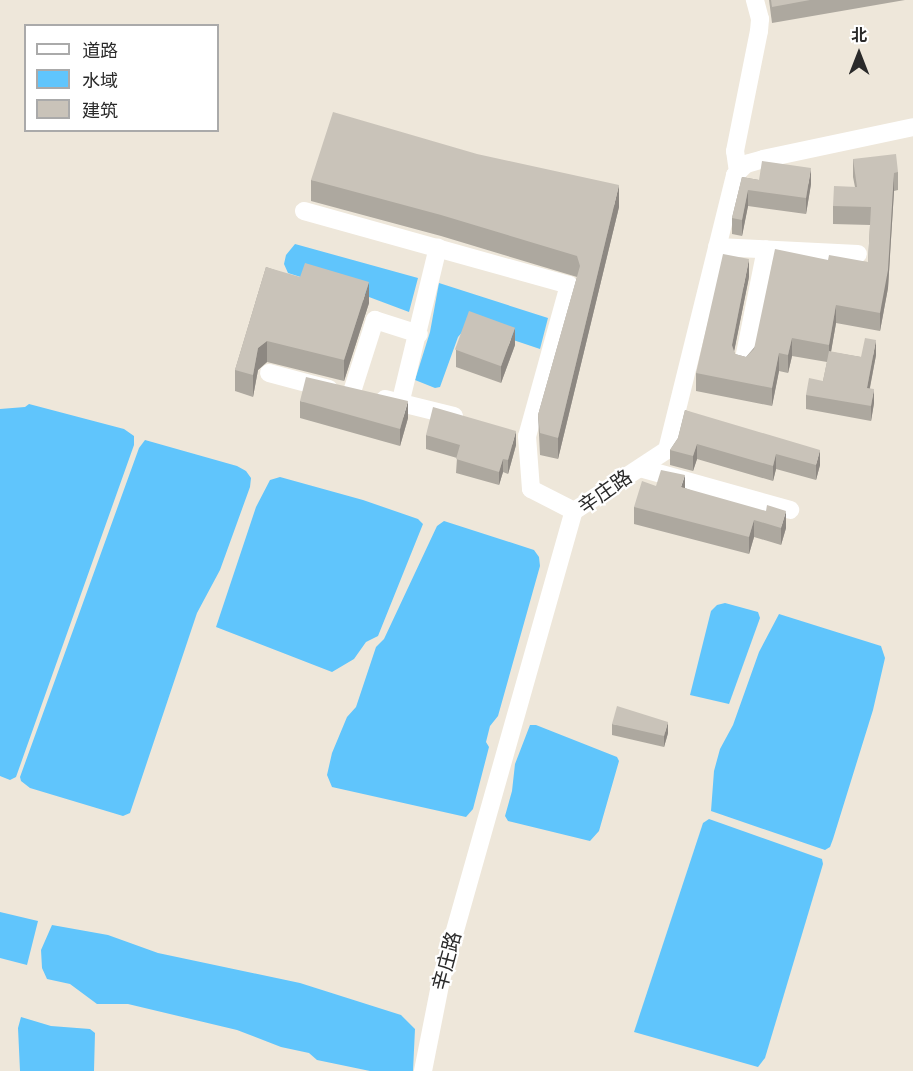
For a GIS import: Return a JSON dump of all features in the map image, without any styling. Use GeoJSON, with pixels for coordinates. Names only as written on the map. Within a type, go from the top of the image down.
{"type":"FeatureCollection","features":[{"type":"Feature","properties":{"kind":"street"},"geometry":{"type":"LineString","coordinates":[[738,172],[735,151],[759,31],[755,0]]}},
{"type":"Feature","properties":{"kind":"street"},"geometry":{"type":"LineString","coordinates":[[738,172],[746,164],[764,159],[913,127]]}},
{"type":"Feature","properties":{"kind":"street","name":"辛庄路"},"geometry":{"type":"LineString","coordinates":[[423,1071],[441,980],[574,511],[667,450],[735,175],[738,172]]}},
{"type":"Feature","properties":{"kind":"street"},"geometry":{"type":"LineString","coordinates":[[304,210],[569,285],[527,436],[531,489],[574,511]]}},
{"type":"Feature","properties":{"kind":"street"},"geometry":{"type":"LineString","coordinates":[[401,400],[419,334],[424,298],[438,247]]}},
{"type":"Feature","properties":{"kind":"street"},"geometry":{"type":"LineString","coordinates":[[717,247],[858,254]]}},
{"type":"Feature","properties":{"kind":"street"},"geometry":{"type":"LineString","coordinates":[[744,364],[766,249]]}},
{"type":"Feature","properties":{"kind":"street"},"geometry":{"type":"LineString","coordinates":[[351,395],[375,320],[419,334]]}},
{"type":"Feature","properties":{"kind":"street"},"geometry":{"type":"LineString","coordinates":[[270,373],[351,395],[401,400],[470,420]]}},
{"type":"Feature","properties":{"kind":"street"},"geometry":{"type":"LineString","coordinates":[[504,430],[527,436]]}},
{"type":"Feature","properties":{"kind":"street"},"geometry":{"type":"LineString","coordinates":[[640,468],[790,510]]}},
{"type":"Feature","properties":{"kind":"water"},"geometry":{"type":"Polygon","coordinates":[[[295,244],[418,278],[409,312],[329,282],[326,285],[288,273],[284,264],[286,255],[295,244]]]}},
{"type":"Feature","properties":{"kind":"water"},"geometry":{"type":"Polygon","coordinates":[[[439,283],[548,318],[540,349],[468,325],[458,337],[440,387],[435,388],[415,380],[430,332],[439,283]]]}},
{"type":"Feature","properties":{"kind":"water"},"geometry":{"type":"Polygon","coordinates":[[[29,404],[124,429],[134,436],[134,445],[16,777],[10,780],[0,776],[0,409],[25,407],[29,404]]]}},
{"type":"Feature","properties":{"kind":"water"},"geometry":{"type":"Polygon","coordinates":[[[145,440],[237,466],[246,471],[251,478],[250,487],[220,570],[197,613],[130,813],[123,816],[30,788],[21,781],[20,777],[139,448],[145,440]]]}},
{"type":"Feature","properties":{"kind":"water"},"geometry":{"type":"Polygon","coordinates":[[[280,477],[363,500],[418,519],[423,524],[378,636],[366,642],[354,659],[332,672],[216,627],[256,507],[270,480],[280,477]]]}},
{"type":"Feature","properties":{"kind":"water"},"geometry":{"type":"Polygon","coordinates":[[[444,521],[534,550],[539,557],[540,566],[498,716],[490,726],[486,742],[489,747],[473,809],[466,817],[332,787],[327,775],[332,753],[347,717],[356,707],[376,647],[384,639],[437,526],[444,521]]]}},
{"type":"Feature","properties":{"kind":"water"},"geometry":{"type":"Polygon","coordinates":[[[725,603],[758,612],[760,618],[729,704],[690,695],[711,611],[717,605],[725,603]]]}},
{"type":"Feature","properties":{"kind":"water"},"geometry":{"type":"Polygon","coordinates":[[[779,614],[881,646],[885,658],[873,710],[833,839],[830,847],[825,850],[711,811],[714,771],[720,749],[733,725],[759,652],[779,614]]]}},
{"type":"Feature","properties":{"kind":"water"},"geometry":{"type":"Polygon","coordinates":[[[530,725],[536,725],[617,757],[619,761],[599,831],[590,841],[508,821],[505,816],[512,791],[515,764],[530,725]]]}},
{"type":"Feature","properties":{"kind":"water"},"geometry":{"type":"Polygon","coordinates":[[[709,819],[822,859],[823,864],[765,1058],[758,1067],[634,1032],[703,823],[709,819]]]}},
{"type":"Feature","properties":{"kind":"water"},"geometry":{"type":"Polygon","coordinates":[[[0,912],[38,921],[27,965],[0,958],[0,912]]]}},
{"type":"Feature","properties":{"kind":"water"},"geometry":{"type":"Polygon","coordinates":[[[52,925],[108,935],[158,953],[300,983],[401,1015],[415,1029],[413,1071],[370,1071],[317,1060],[309,1053],[281,1047],[237,1030],[128,1004],[97,1004],[70,984],[47,979],[42,968],[41,950],[52,925]]]}},
{"type":"Feature","properties":{"kind":"water"},"geometry":{"type":"Polygon","coordinates":[[[21,1017],[51,1026],[90,1029],[95,1033],[94,1071],[20,1071],[18,1028],[21,1017]]]}},
{"type":"Feature","properties":{"kind":"building"},"geometry":{"type":"Polygon","coordinates":[[[771,0],[810,0],[772,7],[771,0]]]}},
{"type":"Feature","properties":{"kind":"building"},"geometry":{"type":"Polygon","coordinates":[[[333,112],[477,154],[619,185],[558,438],[540,433],[538,415],[580,266],[577,256],[441,215],[311,180],[333,112]]]}},
{"type":"Feature","properties":{"kind":"building"},"geometry":{"type":"Polygon","coordinates":[[[896,154],[898,172],[894,173],[888,270],[880,313],[836,305],[829,345],[792,338],[788,355],[779,353],[772,388],[696,373],[723,254],[749,259],[732,345],[735,354],[746,357],[754,349],[775,249],[828,260],[829,255],[868,262],[871,207],[833,206],[834,186],[857,187],[853,159],[896,154]]]}},
{"type":"Feature","properties":{"kind":"building"},"geometry":{"type":"Polygon","coordinates":[[[762,161],[811,168],[806,198],[748,190],[742,220],[732,218],[742,177],[759,180],[762,161]]]}},
{"type":"Feature","properties":{"kind":"building"},"geometry":{"type":"Polygon","coordinates":[[[305,263],[369,282],[344,360],[267,341],[258,348],[253,375],[235,370],[266,267],[300,277],[305,263]]]}},
{"type":"Feature","properties":{"kind":"building"},"geometry":{"type":"Polygon","coordinates":[[[469,311],[515,328],[501,366],[455,350],[469,311]]]}},
{"type":"Feature","properties":{"kind":"building"},"geometry":{"type":"Polygon","coordinates":[[[865,338],[876,340],[867,388],[874,389],[871,406],[806,395],[809,378],[823,381],[829,351],[861,357],[865,338]]]}},
{"type":"Feature","properties":{"kind":"building"},"geometry":{"type":"Polygon","coordinates":[[[306,377],[408,401],[400,429],[300,401],[306,377]]]}},
{"type":"Feature","properties":{"kind":"building"},"geometry":{"type":"Polygon","coordinates":[[[433,407],[516,431],[508,460],[503,459],[499,472],[456,459],[460,445],[426,435],[433,407]]]}},
{"type":"Feature","properties":{"kind":"building"},"geometry":{"type":"Polygon","coordinates":[[[685,410],[820,450],[816,465],[776,454],[773,466],[697,444],[693,456],[670,450],[678,438],[685,410]]]}},
{"type":"Feature","properties":{"kind":"building"},"geometry":{"type":"Polygon","coordinates":[[[661,470],[685,475],[681,487],[766,511],[767,505],[786,511],[781,528],[754,520],[749,537],[634,507],[642,481],[656,486],[661,470]]]}},
{"type":"Feature","properties":{"kind":"building"},"geometry":{"type":"Polygon","coordinates":[[[617,706],[668,722],[664,736],[612,724],[617,706]]]}}]}
